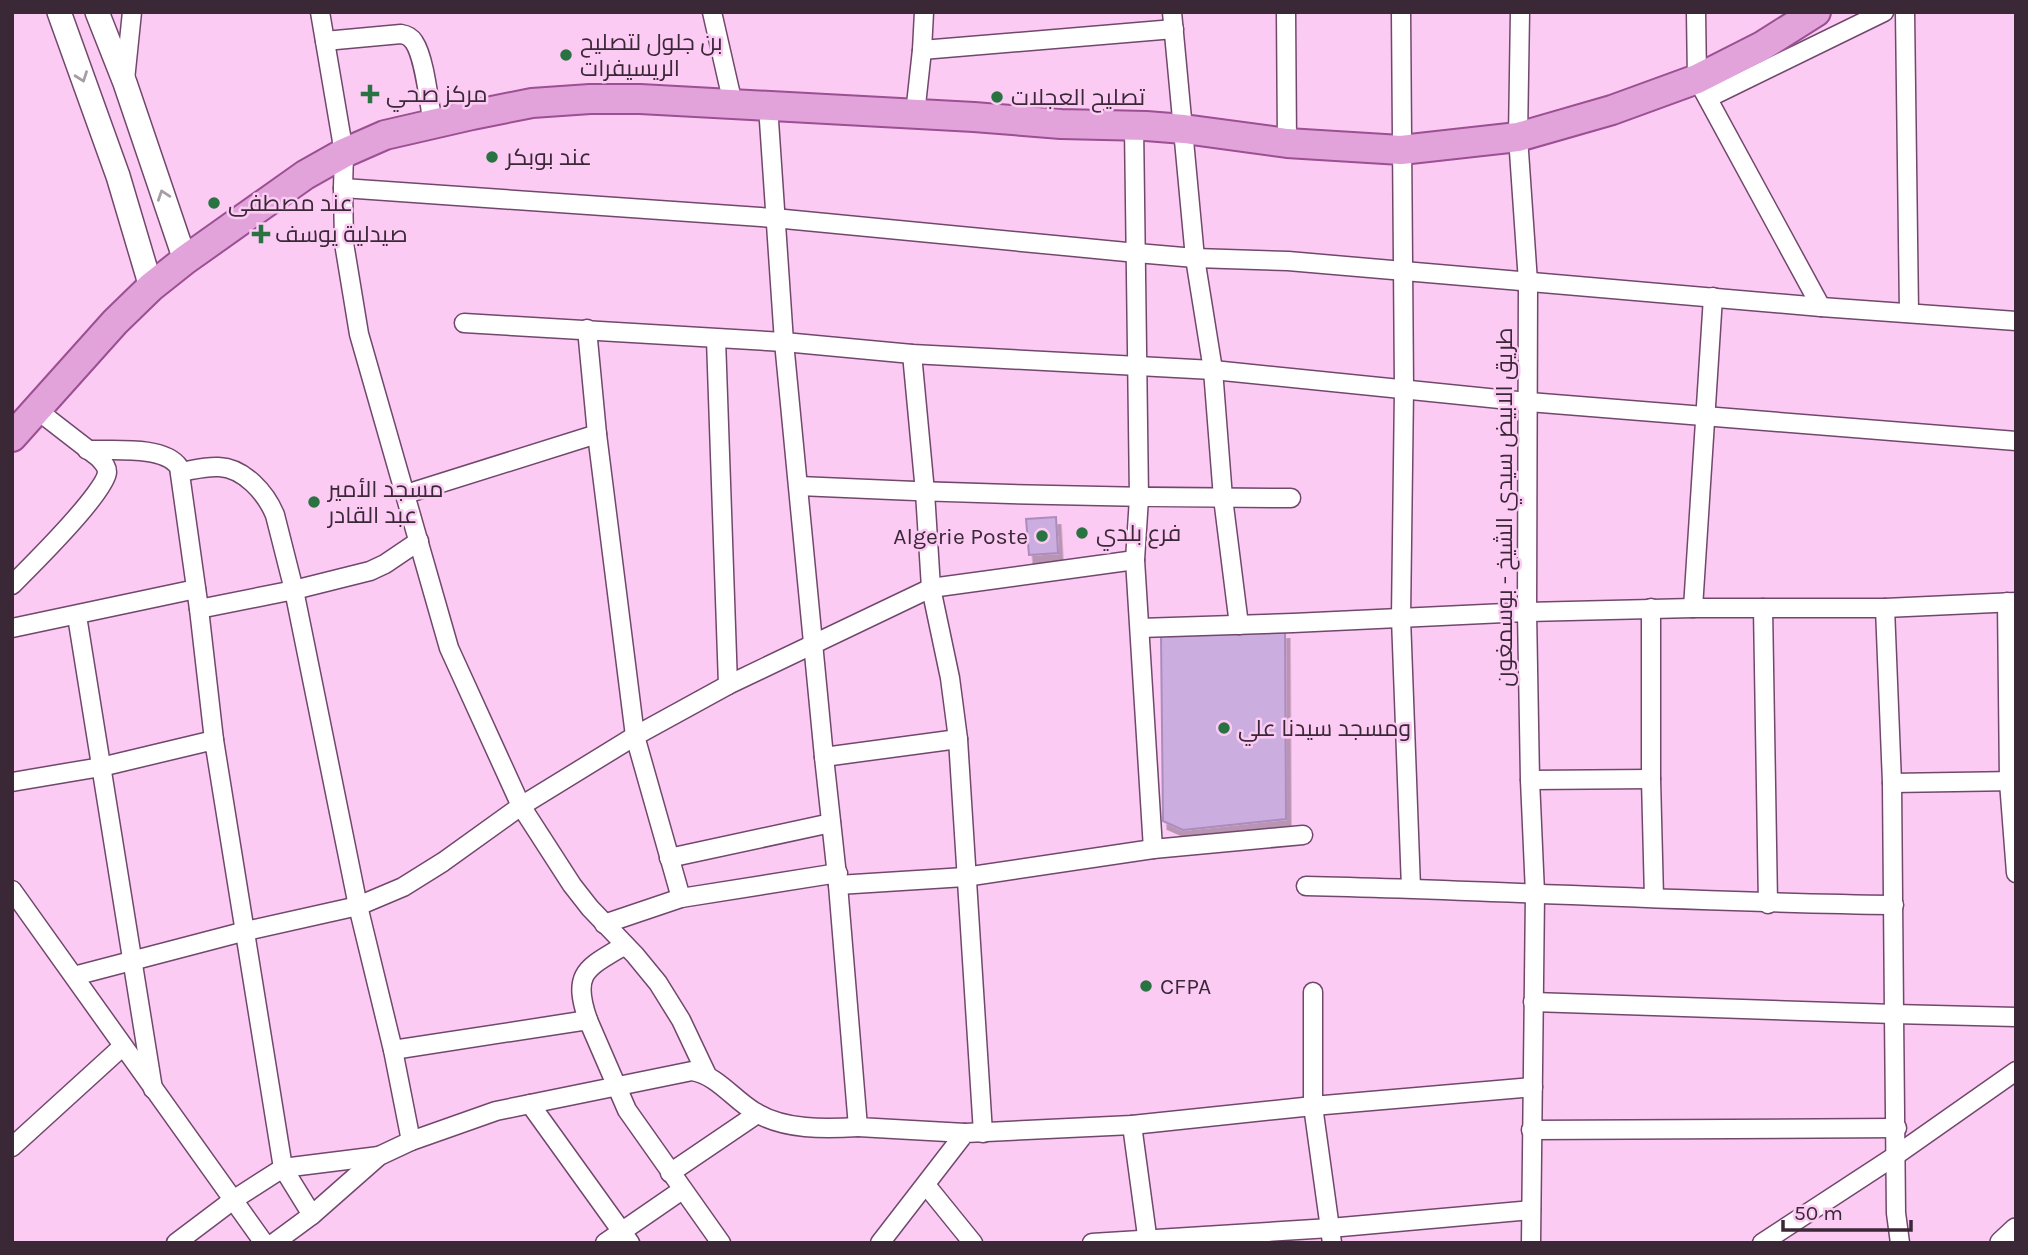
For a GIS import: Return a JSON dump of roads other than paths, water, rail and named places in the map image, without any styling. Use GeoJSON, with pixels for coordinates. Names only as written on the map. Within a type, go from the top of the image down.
{"type":"FeatureCollection","features":[{"type":"Feature","properties":{"kind":"main road"},"geometry":{"type":"LineString","coordinates":[[12,437],[115,322],[151,287],[304,175],[385,135],[532,103],[590,99],[682,100],[1061,124],[1184,129],[1287,143],[1401,150],[1518,137],[1702,88],[1814,13]]}},
{"type":"Feature","properties":{"kind":"street"},"geometry":{"type":"LineString","coordinates":[[59,12],[118,176],[151,287]]}},
{"type":"Feature","properties":{"kind":"street"},"geometry":{"type":"LineString","coordinates":[[97,12],[125,83],[185,260]]}},
{"type":"Feature","properties":{"kind":"street"},"geometry":{"type":"LineString","coordinates":[[125,83],[132,12]]}},
{"type":"Feature","properties":{"kind":"street"},"geometry":{"type":"LineString","coordinates":[[320,12],[344,153],[344,243],[359,334],[449,648],[521,806],[572,885],[646,968],[669,999],[707,1075]]}},
{"type":"Feature","properties":{"kind":"street"},"geometry":{"type":"LineString","coordinates":[[712,12],[733,104]]}},
{"type":"Feature","properties":{"kind":"street"},"geometry":{"type":"LineString","coordinates":[[915,114],[924,12]]}},
{"type":"Feature","properties":{"kind":"street"},"geometry":{"type":"LineString","coordinates":[[1286,12],[1287,143]]}},
{"type":"Feature","properties":{"kind":"street"},"geometry":{"type":"LineString","coordinates":[[1401,12],[1404,389],[1401,618],[1411,888]]}},
{"type":"Feature","properties":{"kind":"street","name":"طريق الابيض سيدي الشيخ - بوسمغون"},"geometry":{"type":"LineString","coordinates":[[1520,12],[1518,137],[1528,282],[1527,612],[1535,893],[1531,1243]]}},
{"type":"Feature","properties":{"kind":"street"},"geometry":{"type":"LineString","coordinates":[[1696,12],[1702,88],[1821,307]]}},
{"type":"Feature","properties":{"kind":"street"},"geometry":{"type":"LineString","coordinates":[[1702,88],[1884,12]]}},
{"type":"Feature","properties":{"kind":"street"},"geometry":{"type":"LineString","coordinates":[[1905,12],[1909,313]]}},
{"type":"Feature","properties":{"kind":"street"},"geometry":{"type":"LineString","coordinates":[[922,50],[1173,20],[1195,258],[1213,370],[1223,498],[1239,625]]}},
{"type":"Feature","properties":{"kind":"street"},"geometry":{"type":"LineString","coordinates":[[325,41],[401,34],[410,37],[421,59],[433,124]]}},
{"type":"Feature","properties":{"kind":"street"},"geometry":{"type":"LineString","coordinates":[[768,106],[784,342],[838,879],[858,1127]]}},
{"type":"Feature","properties":{"kind":"street"},"geometry":{"type":"LineString","coordinates":[[1134,126],[1139,498],[1135,560],[1153,849]]}},
{"type":"Feature","properties":{"kind":"street"},"geometry":{"type":"LineString","coordinates":[[118,176],[152,165]]}},
{"type":"Feature","properties":{"kind":"street"},"geometry":{"type":"LineString","coordinates":[[343,188],[775,218],[1195,258],[1288,261],[2016,321]]}},
{"type":"Feature","properties":{"kind":"street"},"geometry":{"type":"LineString","coordinates":[[1693,608],[1713,297]]}},
{"type":"Feature","properties":{"kind":"street"},"geometry":{"type":"LineString","coordinates":[[464,323],[784,342],[912,354],[1213,370],[1529,402],[2016,441]]}},
{"type":"Feature","properties":{"kind":"street"},"geometry":{"type":"LineString","coordinates":[[587,329],[597,434],[635,736],[681,898]]}},
{"type":"Feature","properties":{"kind":"street"},"geometry":{"type":"LineString","coordinates":[[716,339],[728,685]]}},
{"type":"Feature","properties":{"kind":"street"},"geometry":{"type":"LineString","coordinates":[[880,1243],[926,1185],[974,1133],[958,739],[950,678],[931,588],[912,354]]}},
{"type":"Feature","properties":{"kind":"street"},"geometry":{"type":"LineString","coordinates":[[12,585],[76,518],[106,478],[106,468],[99,458],[37,410]]}},
{"type":"Feature","properties":{"kind":"street"},"geometry":{"type":"LineString","coordinates":[[406,495],[597,434]]}},
{"type":"Feature","properties":{"kind":"street"},"geometry":{"type":"LineString","coordinates":[[87,450],[158,454],[174,461],[180,472],[214,740],[283,1168],[312,1215]]}},
{"type":"Feature","properties":{"kind":"street"},"geometry":{"type":"LineString","coordinates":[[180,472],[222,467],[245,477],[261,491],[275,515],[294,590],[358,906],[393,1050],[411,1141]]}},
{"type":"Feature","properties":{"kind":"street"},"geometry":{"type":"LineString","coordinates":[[799,486],[1139,498],[1291,498]]}},
{"type":"Feature","properties":{"kind":"street"},"geometry":{"type":"LineString","coordinates":[[199,609],[370,571],[419,541]]}},
{"type":"Feature","properties":{"kind":"street"},"geometry":{"type":"LineString","coordinates":[[74,976],[246,931],[358,906],[413,881],[521,806],[635,736],[728,685],[931,588],[1135,560]]}},
{"type":"Feature","properties":{"kind":"street"},"geometry":{"type":"LineString","coordinates":[[12,628],[196,589]]}},
{"type":"Feature","properties":{"kind":"street"},"geometry":{"type":"LineString","coordinates":[[1140,628],[1651,608],[1885,608],[2011,602],[2016,873]]}},
{"type":"Feature","properties":{"kind":"street"},"geometry":{"type":"LineString","coordinates":[[1651,608],[1654,898]]}},
{"type":"Feature","properties":{"kind":"street"},"geometry":{"type":"LineString","coordinates":[[1763,608],[1768,904]]}},
{"type":"Feature","properties":{"kind":"street"},"geometry":{"type":"LineString","coordinates":[[1885,608],[1892,783],[1896,1213],[1900,1243]]}},
{"type":"Feature","properties":{"kind":"street"},"geometry":{"type":"LineString","coordinates":[[77,616],[153,1089]]}},
{"type":"Feature","properties":{"kind":"street"},"geometry":{"type":"LineString","coordinates":[[824,757],[958,739]]}},
{"type":"Feature","properties":{"kind":"street"},"geometry":{"type":"LineString","coordinates":[[12,782],[101,767],[214,740]]}},
{"type":"Feature","properties":{"kind":"street"},"geometry":{"type":"LineString","coordinates":[[1530,780],[1651,779]]}},
{"type":"Feature","properties":{"kind":"street"},"geometry":{"type":"LineString","coordinates":[[1892,783],[2013,781]]}},
{"type":"Feature","properties":{"kind":"street"},"geometry":{"type":"LineString","coordinates":[[669,858],[831,822]]}},
{"type":"Feature","properties":{"kind":"street"},"geometry":{"type":"LineString","coordinates":[[604,924],[681,898],[838,879],[965,877],[1153,849],[1303,835]]}},
{"type":"Feature","properties":{"kind":"street"},"geometry":{"type":"LineString","coordinates":[[1307,886],[1768,904],[1894,905]]}},
{"type":"Feature","properties":{"kind":"street"},"geometry":{"type":"LineString","coordinates":[[12,890],[264,1243]]}},
{"type":"Feature","properties":{"kind":"street"},"geometry":{"type":"LineString","coordinates":[[625,944],[588,968],[584,974],[581,993],[588,1020],[616,1086],[634,1120],[721,1243]]}},
{"type":"Feature","properties":{"kind":"street"},"geometry":{"type":"LineString","coordinates":[[1313,992],[1314,1106],[1331,1235]]}},
{"type":"Feature","properties":{"kind":"street"},"geometry":{"type":"LineString","coordinates":[[1533,1002],[2016,1017]]}},
{"type":"Feature","properties":{"kind":"street"},"geometry":{"type":"LineString","coordinates":[[393,1050],[588,1020]]}},
{"type":"Feature","properties":{"kind":"street"},"geometry":{"type":"LineString","coordinates":[[12,1147],[123,1046]]}},
{"type":"Feature","properties":{"kind":"street"},"geometry":{"type":"LineString","coordinates":[[274,1243],[312,1215],[379,1156],[411,1141],[496,1111],[687,1071],[707,1075],[757,1114],[781,1122],[808,1127],[974,1133],[1132,1125],[1533,1087]]}},
{"type":"Feature","properties":{"kind":"street"},"geometry":{"type":"LineString","coordinates":[[1767,1241],[2016,1071]]}},
{"type":"Feature","properties":{"kind":"street"},"geometry":{"type":"LineString","coordinates":[[530,1104],[626,1237]]}},
{"type":"Feature","properties":{"kind":"street"},"geometry":{"type":"LineString","coordinates":[[670,1173],[757,1114]]}},
{"type":"Feature","properties":{"kind":"street"},"geometry":{"type":"LineString","coordinates":[[1132,1125],[1147,1241]]}},
{"type":"Feature","properties":{"kind":"street"},"geometry":{"type":"LineString","coordinates":[[1531,1130],[1896,1128]]}},
{"type":"Feature","properties":{"kind":"street"},"geometry":{"type":"LineString","coordinates":[[176,1243],[233,1200],[283,1168],[379,1156]]}},
{"type":"Feature","properties":{"kind":"street"},"geometry":{"type":"LineString","coordinates":[[926,1185],[974,1243]]}},
{"type":"Feature","properties":{"kind":"street"},"geometry":{"type":"LineString","coordinates":[[605,1243],[626,1237],[682,1190]]}},
{"type":"Feature","properties":{"kind":"street"},"geometry":{"type":"LineString","coordinates":[[1092,1243],[1331,1235],[1531,1210]]}},
{"type":"Feature","properties":{"kind":"street"},"geometry":{"type":"LineString","coordinates":[[2002,1243],[2016,1230]]}},
{"type":"Feature","properties":{"kind":"place","name":"بن جلول لتصليح الريسيفرات"},"geometry":{"type":"Point","coordinates":[566,55]}},
{"type":"Feature","properties":{"kind":"place","name":"مركز صحي"},"geometry":{"type":"Point","coordinates":[370,94]}},
{"type":"Feature","properties":{"kind":"place","name":"تصليح العجلات"},"geometry":{"type":"Point","coordinates":[997,97]}},
{"type":"Feature","properties":{"kind":"place","name":"عند بوبكر"},"geometry":{"type":"Point","coordinates":[492,157]}},
{"type":"Feature","properties":{"kind":"place","name":"عند مصطفى"},"geometry":{"type":"Point","coordinates":[214,203]}},
{"type":"Feature","properties":{"kind":"place","name":"صيدلية يوسف"},"geometry":{"type":"Point","coordinates":[261,234]}},
{"type":"Feature","properties":{"kind":"place","name":"مسجد الأمير عبد القادر"},"geometry":{"type":"Point","coordinates":[314,502]}},
{"type":"Feature","properties":{"kind":"place","name":"فرع بلدي"},"geometry":{"type":"Point","coordinates":[1082,533]}},
{"type":"Feature","properties":{"kind":"place","name":"Algerie Poste"},"geometry":{"type":"Point","coordinates":[1042,536]}},
{"type":"Feature","properties":{"kind":"place","name":"ومسجد سيدنا علي"},"geometry":{"type":"Point","coordinates":[1224,728]}},
{"type":"Feature","properties":{"kind":"place","name":"CFPA"},"geometry":{"type":"Point","coordinates":[1146,986]}}]}
